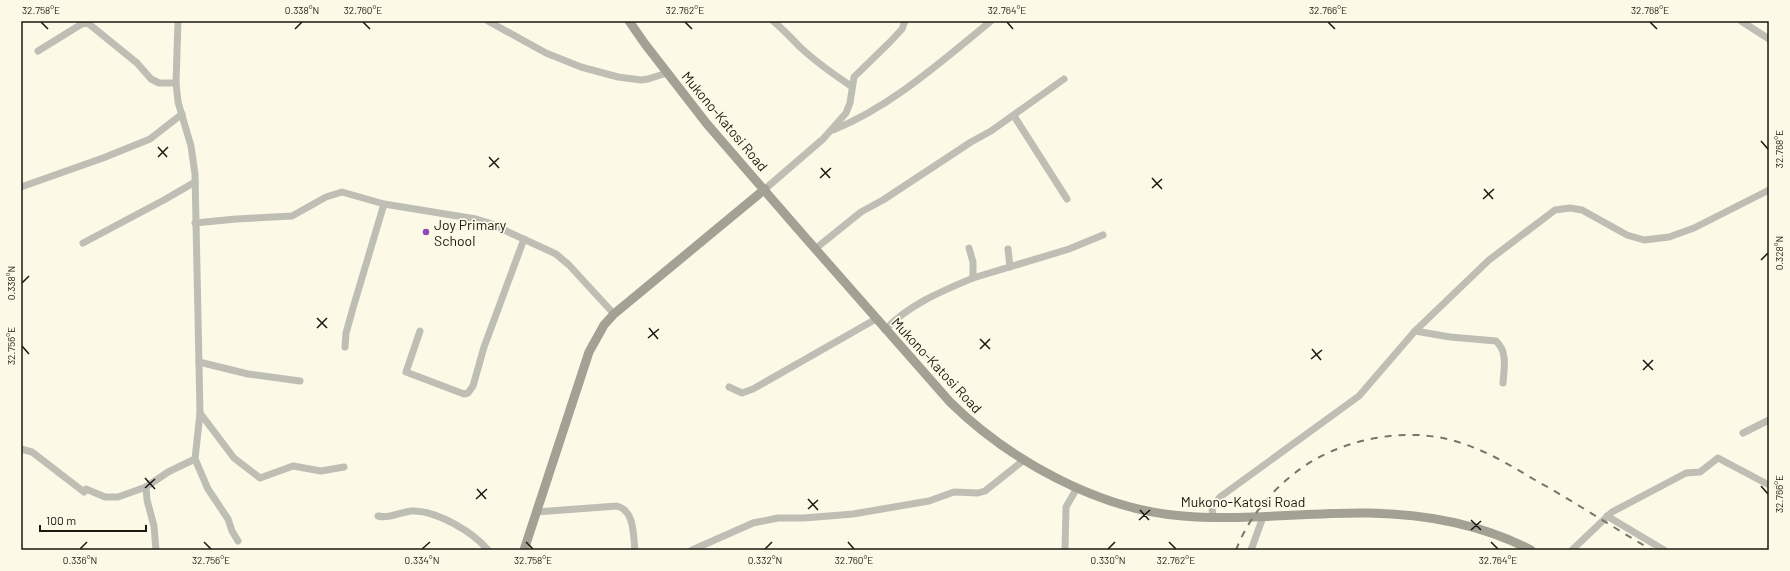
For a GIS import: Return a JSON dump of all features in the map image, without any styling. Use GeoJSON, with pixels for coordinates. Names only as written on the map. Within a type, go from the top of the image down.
{"type":"FeatureCollection","features":[{"type":"Feature","properties":{"kind":"main road","name":"Mukono-Katosi Road"},"geometry":{"type":"LineString","coordinates":[[629,21],[707,124],[765,189],[885,330],[950,402],[971,422],[1024,460],[1077,488],[1131,507],[1182,516],[1213,517],[1263,517],[1367,513],[1413,516],[1472,526],[1514,541],[1531,550]]}},
{"type":"Feature","properties":{"kind":"main road"},"geometry":{"type":"LineString","coordinates":[[524,550],[589,352],[601,330],[614,314],[765,189]]}},
{"type":"Feature","properties":{"kind":"street"},"geometry":{"type":"LineString","coordinates":[[178,21],[176,83],[178,102],[191,146],[195,182],[200,413],[195,459],[208,489],[228,519],[232,531],[238,541]]}},
{"type":"Feature","properties":{"kind":"street"},"geometry":{"type":"LineString","coordinates":[[488,21],[546,53],[581,68],[618,78],[641,80],[648,80],[667,73]]}},
{"type":"Feature","properties":{"kind":"street"},"geometry":{"type":"LineString","coordinates":[[773,21],[782,27],[799,46],[820,64],[851,86]]}},
{"type":"Feature","properties":{"kind":"street"},"geometry":{"type":"LineString","coordinates":[[765,189],[823,139],[846,113],[854,77],[890,42],[902,29],[906,21]]}},
{"type":"Feature","properties":{"kind":"street"},"geometry":{"type":"LineString","coordinates":[[830,131],[853,122],[885,102],[936,65],[991,21]]}},
{"type":"Feature","properties":{"kind":"street"},"geometry":{"type":"LineString","coordinates":[[1741,21],[1769,39]]}},
{"type":"Feature","properties":{"kind":"street"},"geometry":{"type":"LineString","coordinates":[[38,51],[80,25],[86,23],[137,63],[151,79],[159,83],[176,83]]}},
{"type":"Feature","properties":{"kind":"street"},"geometry":{"type":"LineString","coordinates":[[815,249],[861,212],[883,200],[924,172],[1014,116],[1064,79]]}},
{"type":"Feature","properties":{"kind":"street"},"geometry":{"type":"LineString","coordinates":[[21,187],[103,158],[150,139],[182,114]]}},
{"type":"Feature","properties":{"kind":"street"},"geometry":{"type":"LineString","coordinates":[[1014,116],[1067,199]]}},
{"type":"Feature","properties":{"kind":"street"},"geometry":{"type":"LineString","coordinates":[[83,243],[195,182]]}},
{"type":"Feature","properties":{"kind":"street"},"geometry":{"type":"LineString","coordinates":[[1213,517],[1212,508],[1220,497],[1359,396],[1416,331],[1489,260],[1555,210],[1570,208],[1582,210],[1627,235],[1644,240],[1669,237],[1694,228],[1769,190]]}},
{"type":"Feature","properties":{"kind":"street"},"geometry":{"type":"LineString","coordinates":[[195,223],[292,216],[326,197],[342,192],[384,204],[476,219],[548,249],[569,265],[614,314]]}},
{"type":"Feature","properties":{"kind":"street"},"geometry":{"type":"LineString","coordinates":[[345,347],[346,334],[353,308],[384,204]]}},
{"type":"Feature","properties":{"kind":"street"},"geometry":{"type":"LineString","coordinates":[[885,330],[895,319],[948,288],[973,278],[1069,249],[1103,235]]}},
{"type":"Feature","properties":{"kind":"street"},"geometry":{"type":"LineString","coordinates":[[420,331],[406,372],[464,394],[468,393],[473,386],[484,347],[524,239]]}},
{"type":"Feature","properties":{"kind":"street"},"geometry":{"type":"LineString","coordinates":[[969,248],[974,262],[973,278]]}},
{"type":"Feature","properties":{"kind":"street"},"geometry":{"type":"LineString","coordinates":[[1008,249],[1010,267]]}},
{"type":"Feature","properties":{"kind":"street"},"geometry":{"type":"LineString","coordinates":[[729,387],[742,393],[753,389],[876,319]]}},
{"type":"Feature","properties":{"kind":"street"},"geometry":{"type":"LineString","coordinates":[[1416,331],[1450,337],[1496,341],[1502,346],[1504,356],[1503,383]]}},
{"type":"Feature","properties":{"kind":"street"},"geometry":{"type":"LineString","coordinates":[[199,362],[248,374],[300,381]]}},
{"type":"Feature","properties":{"kind":"street"},"geometry":{"type":"LineString","coordinates":[[200,413],[234,458],[260,478],[294,466],[321,471],[344,467]]}},
{"type":"Feature","properties":{"kind":"street"},"geometry":{"type":"LineString","coordinates":[[1743,433],[1769,420]]}},
{"type":"Feature","properties":{"kind":"street"},"geometry":{"type":"LineString","coordinates":[[21,450],[32,452],[84,492],[86,489],[105,497],[118,497],[146,487],[168,472],[195,459]]}},
{"type":"Feature","properties":{"kind":"street"},"geometry":{"type":"LineString","coordinates":[[1572,550],[1607,516],[1621,507],[1686,473],[1700,472],[1718,458],[1769,485]]}},
{"type":"Feature","properties":{"kind":"street"},"geometry":{"type":"LineString","coordinates":[[692,550],[753,523],[778,518],[804,518],[853,514],[930,501],[954,492],[978,493],[985,491],[1024,460]]}},
{"type":"Feature","properties":{"kind":"street"},"geometry":{"type":"LineString","coordinates":[[146,487],[147,500],[154,526],[156,550]]}},
{"type":"Feature","properties":{"kind":"street"},"geometry":{"type":"LineString","coordinates":[[1065,550],[1066,507],[1077,488]]}},
{"type":"Feature","properties":{"kind":"street"},"geometry":{"type":"LineString","coordinates":[[536,512],[617,506],[623,508],[630,515],[635,550]]}},
{"type":"Feature","properties":{"kind":"street"},"geometry":{"type":"LineString","coordinates":[[378,516],[384,518],[400,512],[423,512],[446,520],[468,532],[477,538],[488,550]]}},
{"type":"Feature","properties":{"kind":"street"},"geometry":{"type":"LineString","coordinates":[[1607,516],[1664,550]]}},
{"type":"Feature","properties":{"kind":"street"},"geometry":{"type":"LineString","coordinates":[[1251,550],[1263,517]]}},
{"type":"Feature","properties":{"kind":"railway"},"geometry":{"type":"LineString","coordinates":[[1236,550],[1249,523],[1258,511],[1278,488],[1301,468],[1329,452],[1346,446],[1380,437],[1398,435],[1434,437],[1451,440],[1473,447],[1515,468],[1652,550]]}},
{"type":"Feature","properties":{"kind":"place","name":"Joy Primary School"},"geometry":{"type":"Point","coordinates":[426,232]}}]}
